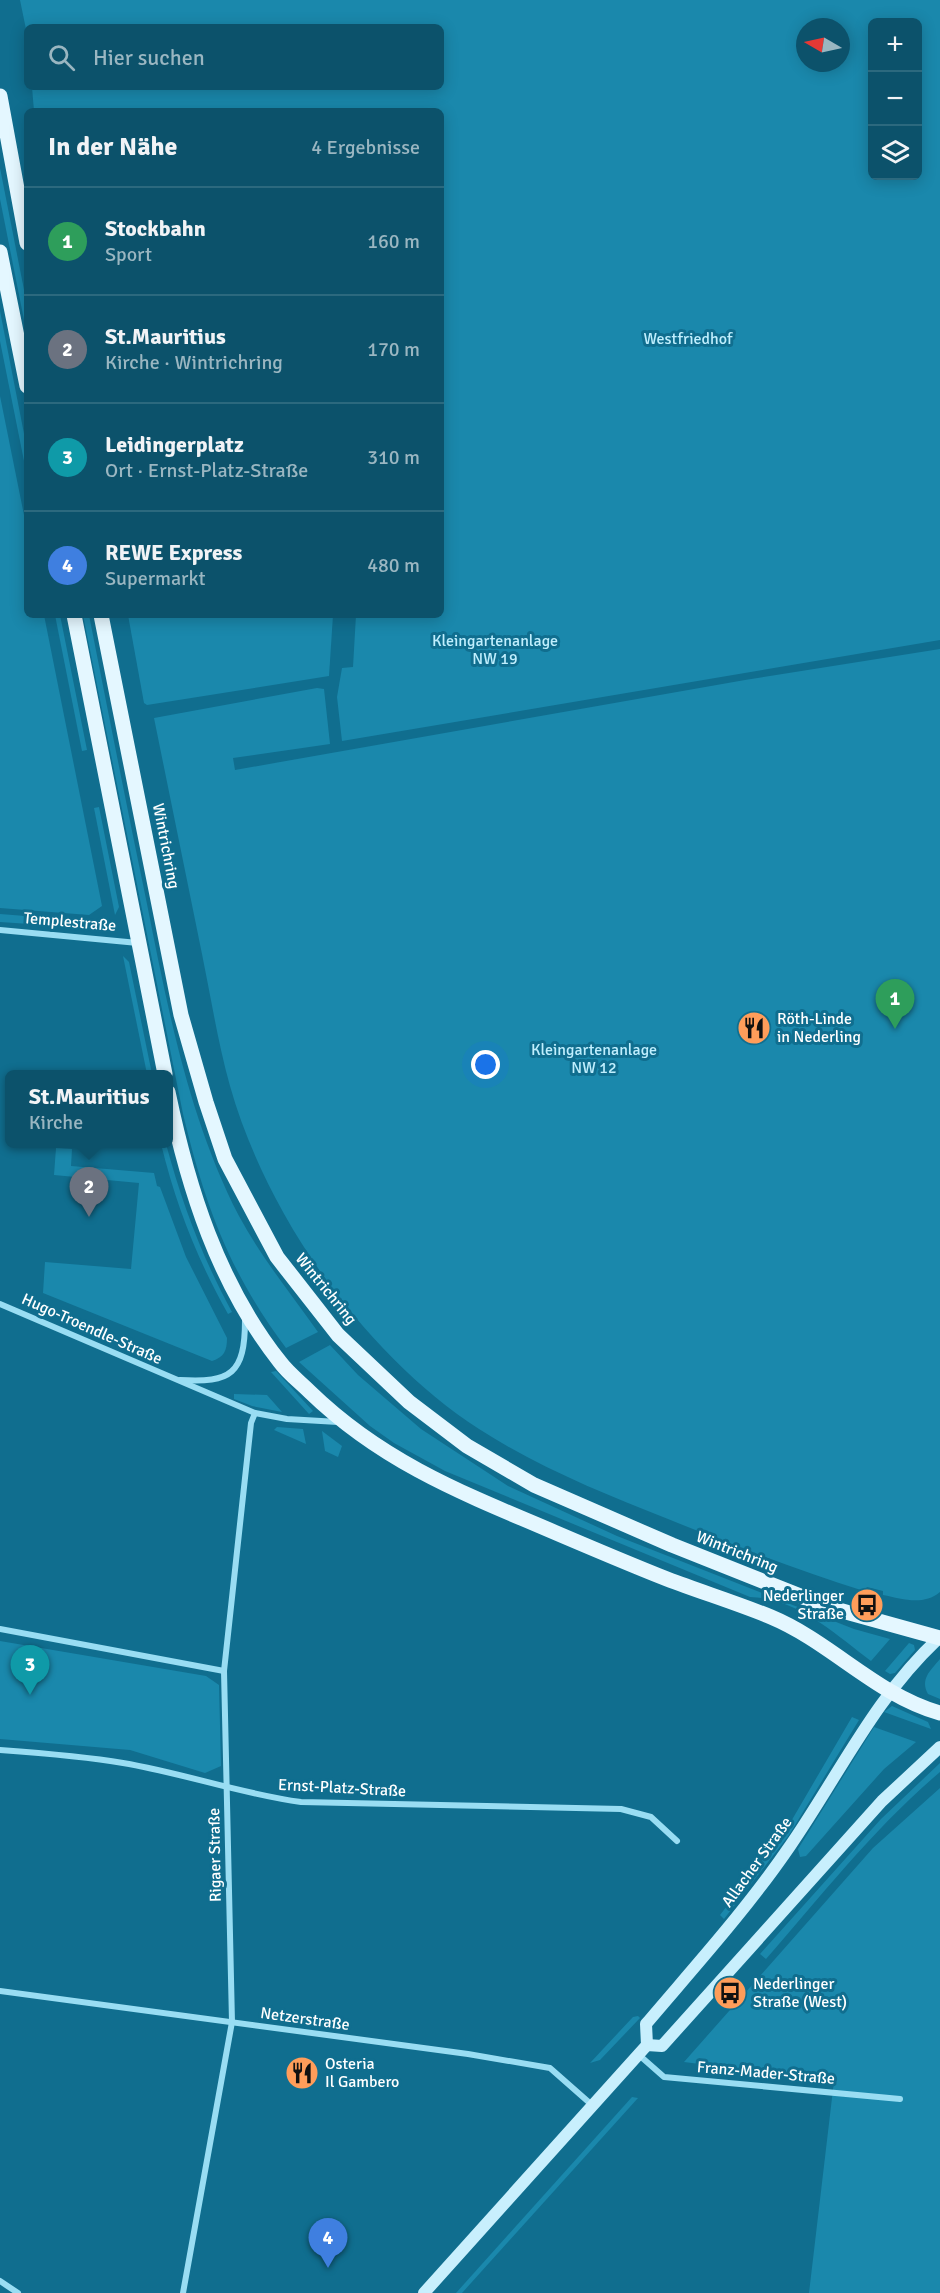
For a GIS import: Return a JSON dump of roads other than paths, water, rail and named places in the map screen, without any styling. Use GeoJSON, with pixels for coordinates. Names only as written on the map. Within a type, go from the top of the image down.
{"type":"FeatureCollection","features":[{"type":"Feature","properties":{"kind":"main road"},"geometry":{"type":"LineString","coordinates":[[0,96],[24,227]]}},
{"type":"Feature","properties":{"kind":"main road"},"geometry":{"type":"LineString","coordinates":[[0,252],[24,371]]}},
{"type":"Feature","properties":{"kind":"main road"},"geometry":{"type":"LineString","coordinates":[[75,618],[164,1070]]}},
{"type":"Feature","properties":{"kind":"main road","name":"Wintrichring"},"geometry":{"type":"LineString","coordinates":[[102,618],[181,1016],[206,1102],[225,1159],[277,1257],[338,1335],[409,1402],[467,1446],[534,1485],[672,1545],[828,1607],[939,1638]]}},
{"type":"Feature","properties":{"kind":"main road"},"geometry":{"type":"LineString","coordinates":[[173,1114],[188,1178],[214,1250],[245,1313],[281,1364],[342,1423],[381,1450],[446,1486],[666,1578],[773,1618],[819,1642],[857,1671],[890,1690],[940,1713]]}},
{"type":"Feature","properties":{"kind":"main road"},"geometry":{"type":"LineString","coordinates":[[890,1690],[939,1638]]}},
{"type":"Feature","properties":{"kind":"main road","name":"Allacher Straße"},"geometry":{"type":"LineString","coordinates":[[643,2050],[646,2024],[732,1925],[789,1848],[871,1715],[890,1690]]}},
{"type":"Feature","properties":{"kind":"main road"},"geometry":{"type":"LineString","coordinates":[[424,2293],[643,2050],[662,2046],[882,1801],[940,1747]]}},
{"type":"Feature","properties":{"kind":"street","name":"Templestraße"},"geometry":{"type":"LineString","coordinates":[[0,930],[138,943]]}},
{"type":"Feature","properties":{"kind":"street","name":"Hugo-Troendle-Straße"},"geometry":{"type":"LineString","coordinates":[[0,1304],[255,1413],[286,1419],[342,1423]]}},
{"type":"Feature","properties":{"kind":"street","name":"Hugo-Troendle-Straße"},"geometry":{"type":"LineString","coordinates":[[174,1380],[208,1382],[222,1380],[231,1372],[245,1344],[245,1313]]}},
{"type":"Feature","properties":{"kind":"street","name":"Rigaer Straße"},"geometry":{"type":"LineString","coordinates":[[183,2293],[232,2022],[224,1671],[248,1444],[255,1413]]}},
{"type":"Feature","properties":{"kind":"street"},"geometry":{"type":"LineString","coordinates":[[0,1629],[224,1671]]}},
{"type":"Feature","properties":{"kind":"street","name":"Ernst-Platz-Straße"},"geometry":{"type":"LineString","coordinates":[[0,1750],[124,1763],[227,1786],[262,1797],[301,1802],[621,1809],[651,1817],[677,1841]]}},
{"type":"Feature","properties":{"kind":"street","name":"Netzerstraße"},"geometry":{"type":"LineString","coordinates":[[0,1991],[550,2068],[593,2105]]}},
{"type":"Feature","properties":{"kind":"street","name":"Franz-Mader-Straße"},"geometry":{"type":"LineString","coordinates":[[643,2050],[664,2077],[900,2099]]}},
{"type":"Feature","properties":{"kind":"street"},"geometry":{"type":"LineString","coordinates":[[0,2281],[18,2293]]}},
{"type":"Feature","properties":{"kind":"place","name":"Röth-Linde in Nederling"},"geometry":{"type":"Point","coordinates":[754,1028]}},
{"type":"Feature","properties":{"kind":"place","name":"Stockbahn"},"geometry":{"type":"Point","coordinates":[895,1029]}},
{"type":"Feature","properties":{"kind":"place","name":"St.Mauritius"},"geometry":{"type":"Point","coordinates":[89,1217]}},
{"type":"Feature","properties":{"kind":"place","name":"Nederlinger Straße"},"geometry":{"type":"Point","coordinates":[867,1605]}},
{"type":"Feature","properties":{"kind":"place","name":"Leidingerplatz"},"geometry":{"type":"Point","coordinates":[30,1695]}},
{"type":"Feature","properties":{"kind":"place","name":"Nederlinger Straße (West)"},"geometry":{"type":"Point","coordinates":[730,1993]}},
{"type":"Feature","properties":{"kind":"place","name":"Osteria Il Gambero"},"geometry":{"type":"Point","coordinates":[302,2073]}},
{"type":"Feature","properties":{"kind":"place","name":"REWE Express"},"geometry":{"type":"Point","coordinates":[328,2268]}},
{"type":"Feature","properties":{"kind":"park label","name":"Westfriedhof"},"geometry":{"type":"Point","coordinates":[688,339]}},
{"type":"Feature","properties":{"kind":"park label","name":"Kleingartenanlage NW 19"},"geometry":{"type":"Point","coordinates":[495,650]}},
{"type":"Feature","properties":{"kind":"park label","name":"Kleingartenanlage NW 12"},"geometry":{"type":"Point","coordinates":[594,1059]}}]}
